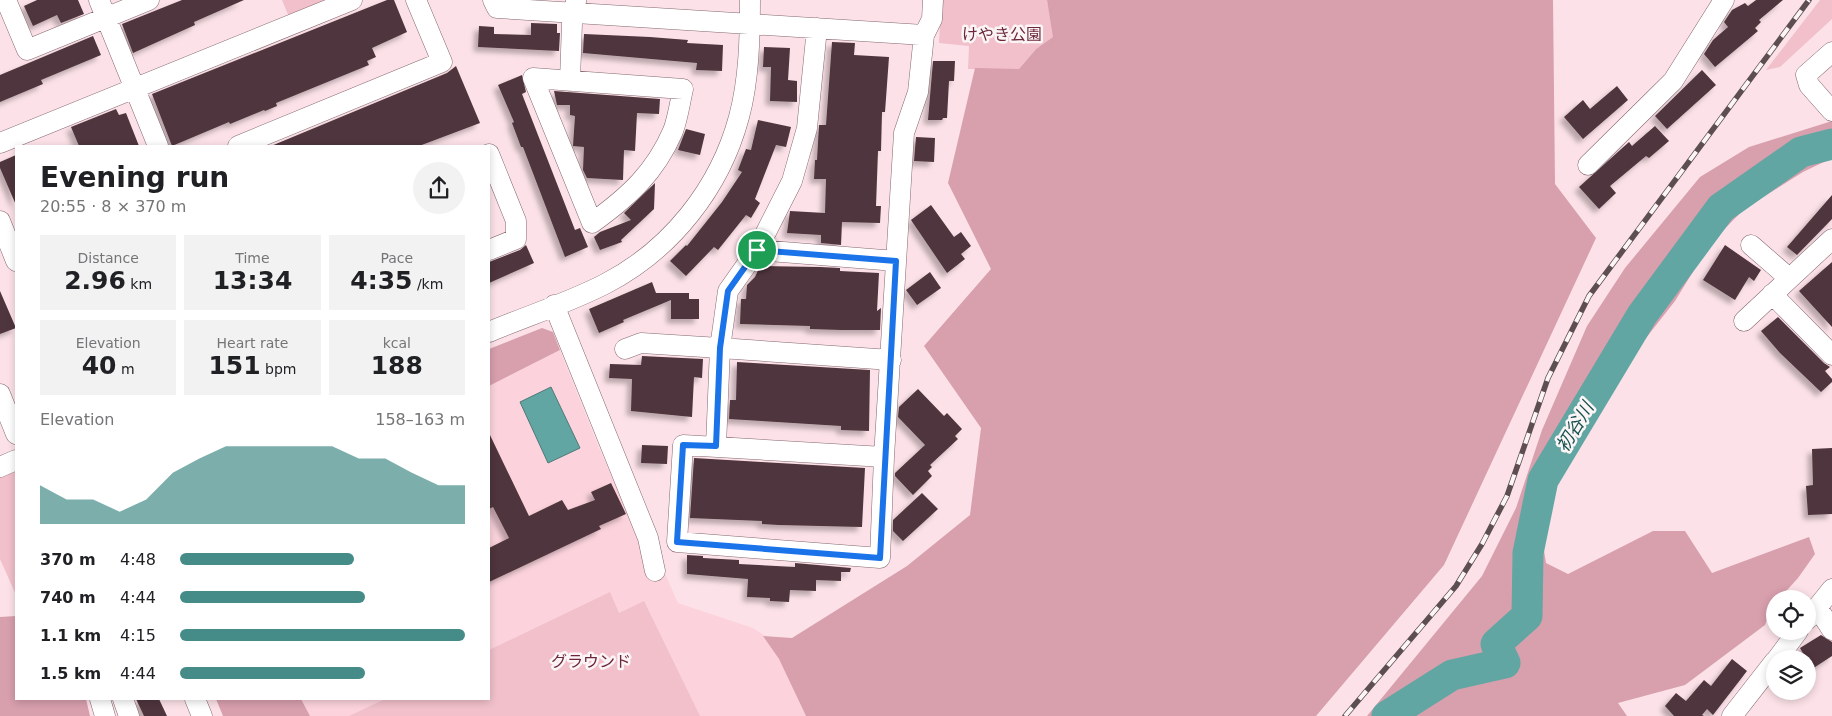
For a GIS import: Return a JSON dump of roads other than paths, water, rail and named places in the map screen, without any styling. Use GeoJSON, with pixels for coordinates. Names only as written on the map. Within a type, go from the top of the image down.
{"type":"FeatureCollection","features":[{"type":"Feature","properties":{"kind":"street"},"geometry":{"type":"LineString","coordinates":[[6,0],[27,50],[103,9],[149,0]]}},
{"type":"Feature","properties":{"kind":"street"},"geometry":{"type":"LineString","coordinates":[[0,142],[136,89],[352,0]]}},
{"type":"Feature","properties":{"kind":"street"},"geometry":{"type":"LineString","coordinates":[[240,145],[442,62],[416,0]]}},
{"type":"Feature","properties":{"kind":"street"},"geometry":{"type":"LineString","coordinates":[[494,0],[497,8],[576,6],[750,25],[924,35]]}},
{"type":"Feature","properties":{"kind":"street"},"geometry":{"type":"LineString","coordinates":[[490,332],[605,284],[645,260],[677,230],[702,200],[730,144],[739,117],[745,86],[750,0]]}},
{"type":"Feature","properties":{"kind":"street"},"geometry":{"type":"LineString","coordinates":[[884,457],[683,445],[677,542],[880,558],[884,457],[904,134],[918,92],[924,35],[932,20],[933,0]]}},
{"type":"Feature","properties":{"kind":"street"},"geometry":{"type":"LineString","coordinates":[[1588,166],[1673,81],[1724,0]]}},
{"type":"Feature","properties":{"kind":"street"},"geometry":{"type":"LineString","coordinates":[[570,81],[572,23],[576,6]]}},
{"type":"Feature","properties":{"kind":"street"},"geometry":{"type":"LineString","coordinates":[[103,9],[158,145]]}},
{"type":"Feature","properties":{"kind":"street"},"geometry":{"type":"LineString","coordinates":[[716,446],[720,348],[728,291],[757,250],[792,181],[807,128],[817,28]]}},
{"type":"Feature","properties":{"kind":"street"},"geometry":{"type":"LineString","coordinates":[[1832,52],[1806,75],[1809,85],[1832,111]]}},
{"type":"Feature","properties":{"kind":"street"},"geometry":{"type":"LineString","coordinates":[[533,78],[570,81],[683,89],[674,129],[654,166],[624,200],[592,223],[533,78]]}},
{"type":"Feature","properties":{"kind":"street"},"geometry":{"type":"LineString","coordinates":[[490,156],[516,221],[516,239],[490,250]]}},
{"type":"Feature","properties":{"kind":"street"},"geometry":{"type":"LineString","coordinates":[[0,221],[15,258]]}},
{"type":"Feature","properties":{"kind":"street"},"geometry":{"type":"LineString","coordinates":[[1744,321],[1832,239]]}},
{"type":"Feature","properties":{"kind":"street"},"geometry":{"type":"LineString","coordinates":[[1751,245],[1790,278]]}},
{"type":"Feature","properties":{"kind":"street"},"geometry":{"type":"LineString","coordinates":[[757,250],[896,261]]}},
{"type":"Feature","properties":{"kind":"street"},"geometry":{"type":"LineString","coordinates":[[1772,294],[1832,355]]}},
{"type":"Feature","properties":{"kind":"street"},"geometry":{"type":"LineString","coordinates":[[554,305],[648,538],[655,571]]}},
{"type":"Feature","properties":{"kind":"street"},"geometry":{"type":"LineString","coordinates":[[625,349],[640,343],[891,360]]}},
{"type":"Feature","properties":{"kind":"street"},"geometry":{"type":"LineString","coordinates":[[0,394],[15,432]]}},
{"type":"Feature","properties":{"kind":"street"},"geometry":{"type":"LineString","coordinates":[[0,466],[15,460]]}},
{"type":"Feature","properties":{"kind":"street"},"geometry":{"type":"LineString","coordinates":[[1816,608],[1832,589]]}},
{"type":"Feature","properties":{"kind":"street"},"geometry":{"type":"LineString","coordinates":[[1816,616],[1832,630]]}},
{"type":"Feature","properties":{"kind":"street"},"geometry":{"type":"LineString","coordinates":[[1784,650],[1791,640]]}},
{"type":"Feature","properties":{"kind":"street"},"geometry":{"type":"LineString","coordinates":[[1732,716],[1766,673]]}},
{"type":"Feature","properties":{"kind":"street"},"geometry":{"type":"LineString","coordinates":[[100,700],[105,716]]}},
{"type":"Feature","properties":{"kind":"street"},"geometry":{"type":"LineString","coordinates":[[123,700],[129,716]]}},
{"type":"Feature","properties":{"kind":"street"},"geometry":{"type":"LineString","coordinates":[[195,700],[202,716]]}},
{"type":"Feature","properties":{"kind":"water"},"geometry":{"type":"Polygon","coordinates":[[[551,387],[580,448],[548,463],[520,402],[551,387]]]}},
{"type":"Feature","properties":{"kind":"waterway","name":"初谷川"},"geometry":{"type":"LineString","coordinates":[[1387,716],[1452,675],[1505,663],[1496,644],[1527,616],[1528,553],[1543,480],[1642,315],[1721,208],[1801,152],[1832,144]]}},
{"type":"Feature","properties":{"kind":"railway"},"geometry":{"type":"LineString","coordinates":[[1345,716],[1456,586],[1482,544],[1507,496],[1548,378],[1589,296],[1809,0]]}},
{"type":"Feature","properties":{"kind":"park label","name":"けやき公園"},"geometry":{"type":"Point","coordinates":[1002,34]}},
{"type":"Feature","properties":{"kind":"park label","name":"グラウンド"},"geometry":{"type":"Point","coordinates":[591,661]}}]}
